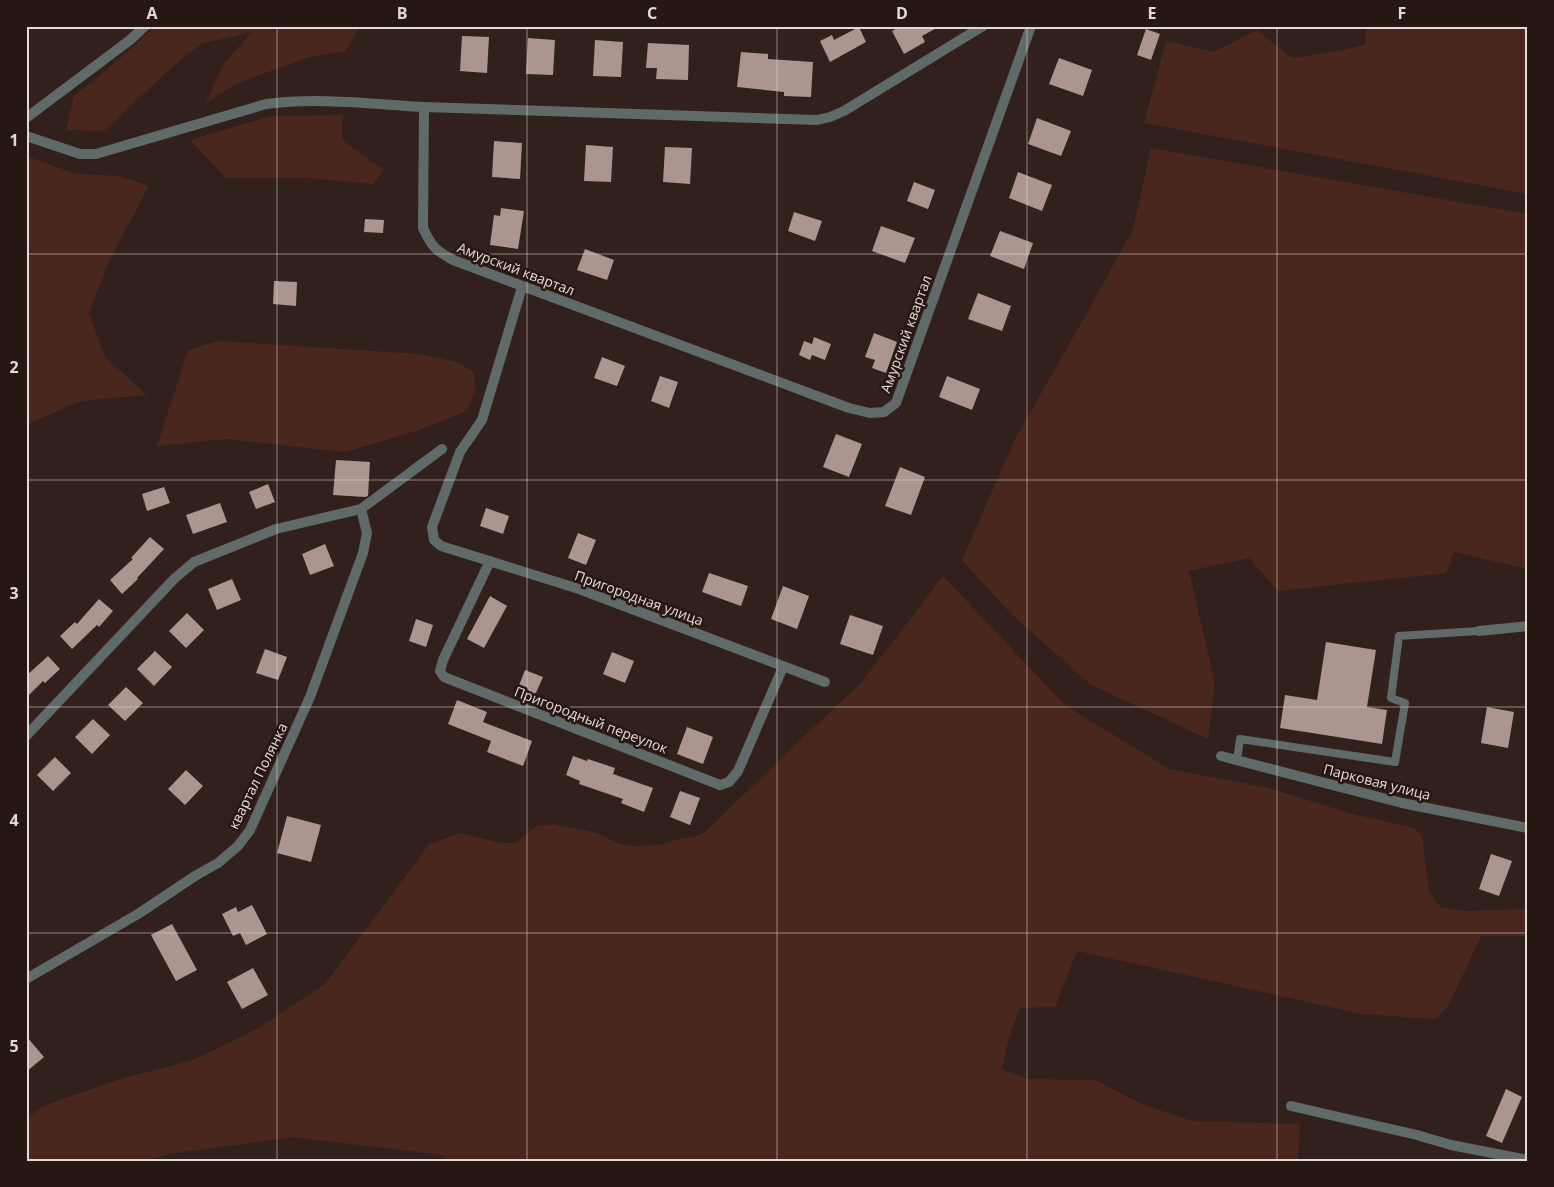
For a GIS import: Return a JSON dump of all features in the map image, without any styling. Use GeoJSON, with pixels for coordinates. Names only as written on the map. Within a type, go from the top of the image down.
{"type":"FeatureCollection","features":[{"type":"Feature","properties":{"kind":"street"},"geometry":{"type":"LineString","coordinates":[[26,118],[130,40],[145,26]]}},
{"type":"Feature","properties":{"kind":"street"},"geometry":{"type":"LineString","coordinates":[[26,136],[80,154],[96,154],[266,104],[294,100],[424,107],[797,119],[830,118],[983,26]]}},
{"type":"Feature","properties":{"kind":"street","name":"Амурский квартал"},"geometry":{"type":"LineString","coordinates":[[424,107],[423,228],[430,244],[440,252],[453,260],[522,287],[849,408],[870,413],[884,412],[896,403],[1031,26]]}},
{"type":"Feature","properties":{"kind":"street","name":"Пригородная улица"},"geometry":{"type":"LineString","coordinates":[[522,287],[482,420],[460,452],[432,527],[434,540],[441,546],[579,589],[825,682]]}},
{"type":"Feature","properties":{"kind":"street"},"geometry":{"type":"LineString","coordinates":[[26,736],[174,579],[194,562],[276,529],[361,509],[442,449]]}},
{"type":"Feature","properties":{"kind":"street","name":"квартал Полянка"},"geometry":{"type":"LineString","coordinates":[[26,979],[138,914],[218,863],[238,846],[250,830],[310,697],[363,554],[367,533],[361,509]]}},
{"type":"Feature","properties":{"kind":"street","name":"Пригородный переулок"},"geometry":{"type":"LineString","coordinates":[[490,561],[443,660],[440,671],[444,677],[720,785],[729,782],[738,771],[783,667]]}},
{"type":"Feature","properties":{"kind":"street"},"geometry":{"type":"LineString","coordinates":[[1479,631],[1528,626]]}},
{"type":"Feature","properties":{"kind":"street","name":"Парковая улица"},"geometry":{"type":"LineString","coordinates":[[1221,756],[1402,804],[1528,828]]}},
{"type":"Feature","properties":{"kind":"street"},"geometry":{"type":"LineString","coordinates":[[1291,1106],[1417,1135],[1451,1145],[1528,1160]]}},
{"type":"Feature","properties":{"kind":"lane"},"geometry":{"type":"LineString","coordinates":[[1237,760],[1240,739],[1395,762],[1404,703],[1391,698],[1399,636],[1479,631]]}},
{"type":"Feature","properties":{"kind":"shaded area"},"geometry":{"type":"Polygon","coordinates":[[[156,26],[361,26],[345,51],[310,57],[237,83],[205,104],[225,62],[252,32],[201,44],[170,69],[104,131],[66,130],[74,96],[156,26]]]}},
{"type":"Feature","properties":{"kind":"shaded area"},"geometry":{"type":"Polygon","coordinates":[[[1366,26],[1528,26],[1528,194],[1144,123],[1166,41],[1214,52],[1257,30],[1292,58],[1365,45],[1366,26]]]}},
{"type":"Feature","properties":{"kind":"shaded area"},"geometry":{"type":"Polygon","coordinates":[[[343,115],[342,140],[384,170],[373,184],[307,178],[226,178],[190,140],[271,116],[343,115]]]}},
{"type":"Feature","properties":{"kind":"shaded area"},"geometry":{"type":"Polygon","coordinates":[[[1151,148],[1528,214],[1528,569],[1454,552],[1446,573],[1278,591],[1249,558],[1189,571],[1215,683],[1208,739],[1091,685],[1010,613],[962,560],[1015,439],[1133,229],[1151,148]]]}},
{"type":"Feature","properties":{"kind":"shaded area"},"geometry":{"type":"Polygon","coordinates":[[[26,156],[76,174],[120,176],[149,186],[107,265],[89,313],[105,357],[147,395],[81,401],[26,425],[26,156]]]}},
{"type":"Feature","properties":{"kind":"shaded area"},"geometry":{"type":"Polygon","coordinates":[[[217,341],[420,354],[456,362],[474,372],[475,392],[467,411],[416,431],[346,452],[227,439],[157,446],[188,350],[217,341]]]}},
{"type":"Feature","properties":{"kind":"shaded area"},"geometry":{"type":"Polygon","coordinates":[[[943,576],[1065,705],[1169,769],[1265,787],[1353,814],[1414,828],[1422,835],[1428,886],[1434,899],[1441,907],[1466,911],[1528,909],[1528,936],[1481,936],[1449,1005],[1435,1019],[1361,1014],[1077,951],[1055,1007],[1020,1008],[1009,1037],[1002,1069],[1027,1079],[1095,1080],[1144,1105],[1192,1121],[1300,1124],[1298,1161],[449,1161],[442,1155],[293,1137],[170,1154],[144,1161],[26,1161],[26,1119],[43,1106],[120,1079],[193,1060],[255,1030],[325,984],[429,844],[461,833],[500,843],[514,843],[537,826],[553,824],[597,833],[620,844],[635,846],[659,845],[679,839],[695,837],[706,831],[861,683],[943,576]]]}},
{"type":"Feature","properties":{"kind":"building"},"geometry":{"type":"Polygon","coordinates":[[[901,26],[940,26],[922,36],[925,42],[904,54],[892,31],[901,26]]]}},
{"type":"Feature","properties":{"kind":"building"},"geometry":{"type":"Polygon","coordinates":[[[859,27],[866,42],[830,62],[820,41],[832,35],[834,40],[859,27]]]}},
{"type":"Feature","properties":{"kind":"building"},"geometry":{"type":"Polygon","coordinates":[[[1146,29],[1160,34],[1151,60],[1137,55],[1146,29]]]}},
{"type":"Feature","properties":{"kind":"building"},"geometry":{"type":"Polygon","coordinates":[[[462,36],[489,37],[487,73],[460,71],[462,36]]]}},
{"type":"Feature","properties":{"kind":"building"},"geometry":{"type":"Polygon","coordinates":[[[528,38],[555,40],[553,75],[526,74],[528,38]]]}},
{"type":"Feature","properties":{"kind":"building"},"geometry":{"type":"Polygon","coordinates":[[[595,40],[623,42],[621,77],[593,76],[595,40]]]}},
{"type":"Feature","properties":{"kind":"building"},"geometry":{"type":"Polygon","coordinates":[[[648,43],[689,45],[688,80],[656,79],[657,68],[646,68],[648,43]]]}},
{"type":"Feature","properties":{"kind":"building"},"geometry":{"type":"Polygon","coordinates":[[[741,52],[768,54],[768,59],[813,62],[811,97],[784,96],[784,92],[737,87],[741,52]]]}},
{"type":"Feature","properties":{"kind":"building"},"geometry":{"type":"Polygon","coordinates":[[[1059,58],[1092,70],[1083,96],[1049,84],[1059,58]]]}},
{"type":"Feature","properties":{"kind":"building"},"geometry":{"type":"Polygon","coordinates":[[[1037,118],[1071,131],[1061,156],[1028,144],[1037,118]]]}},
{"type":"Feature","properties":{"kind":"building"},"geometry":{"type":"Polygon","coordinates":[[[494,141],[522,143],[520,179],[492,177],[494,141]]]}},
{"type":"Feature","properties":{"kind":"building"},"geometry":{"type":"Polygon","coordinates":[[[586,145],[613,147],[611,182],[584,181],[586,145]]]}},
{"type":"Feature","properties":{"kind":"building"},"geometry":{"type":"Polygon","coordinates":[[[665,147],[692,148],[690,184],[663,182],[665,147]]]}},
{"type":"Feature","properties":{"kind":"building"},"geometry":{"type":"Polygon","coordinates":[[[1018,172],[1052,185],[1042,211],[1009,198],[1018,172]]]}},
{"type":"Feature","properties":{"kind":"building"},"geometry":{"type":"Polygon","coordinates":[[[914,182],[935,190],[928,209],[907,201],[914,182]]]}},
{"type":"Feature","properties":{"kind":"building"},"geometry":{"type":"Polygon","coordinates":[[[501,208],[524,211],[518,249],[490,245],[494,215],[500,216],[501,208]]]}},
{"type":"Feature","properties":{"kind":"building"},"geometry":{"type":"Polygon","coordinates":[[[794,212],[822,221],[815,241],[788,231],[794,212]]]}},
{"type":"Feature","properties":{"kind":"building"},"geometry":{"type":"Polygon","coordinates":[[[365,219],[384,220],[383,233],[364,232],[365,219]]]}},
{"type":"Feature","properties":{"kind":"building"},"geometry":{"type":"Polygon","coordinates":[[[881,226],[915,238],[905,263],[872,251],[881,226]]]}},
{"type":"Feature","properties":{"kind":"building"},"geometry":{"type":"Polygon","coordinates":[[[1000,231],[1033,243],[1024,269],[990,256],[1000,231]]]}},
{"type":"Feature","properties":{"kind":"building"},"geometry":{"type":"Polygon","coordinates":[[[585,249],[614,260],[607,280],[577,270],[585,249]]]}},
{"type":"Feature","properties":{"kind":"building"},"geometry":{"type":"Polygon","coordinates":[[[274,281],[297,282],[296,306],[273,304],[274,281]]]}},
{"type":"Feature","properties":{"kind":"building"},"geometry":{"type":"Polygon","coordinates":[[[978,293],[1011,306],[1002,331],[968,319],[978,293]]]}},
{"type":"Feature","properties":{"kind":"building"},"geometry":{"type":"Polygon","coordinates":[[[874,333],[897,342],[886,373],[872,368],[875,360],[865,357],[874,333]]]}},
{"type":"Feature","properties":{"kind":"building"},"geometry":{"type":"Polygon","coordinates":[[[814,337],[831,344],[825,360],[812,355],[810,360],[799,355],[804,341],[812,344],[814,337]]]}},
{"type":"Feature","properties":{"kind":"building"},"geometry":{"type":"Polygon","coordinates":[[[602,357],[625,366],[617,386],[594,378],[602,357]]]}},
{"type":"Feature","properties":{"kind":"building"},"geometry":{"type":"Polygon","coordinates":[[[660,376],[678,382],[669,408],[651,401],[660,376]]]}},
{"type":"Feature","properties":{"kind":"building"},"geometry":{"type":"Polygon","coordinates":[[[947,376],[980,389],[972,410],[939,397],[947,376]]]}},
{"type":"Feature","properties":{"kind":"building"},"geometry":{"type":"Polygon","coordinates":[[[836,434],[862,444],[849,477],[823,467],[836,434]]]}},
{"type":"Feature","properties":{"kind":"building"},"geometry":{"type":"Polygon","coordinates":[[[336,460],[370,462],[368,496],[333,495],[336,460]]]}},
{"type":"Feature","properties":{"kind":"building"},"geometry":{"type":"Polygon","coordinates":[[[900,467],[925,477],[911,515],[885,506],[900,467]]]}},
{"type":"Feature","properties":{"kind":"building"},"geometry":{"type":"Polygon","coordinates":[[[268,484],[275,502],[256,509],[249,492],[268,484]]]}},
{"type":"Feature","properties":{"kind":"building"},"geometry":{"type":"Polygon","coordinates":[[[164,487],[170,503],[147,511],[142,494],[164,487]]]}},
{"type":"Feature","properties":{"kind":"building"},"geometry":{"type":"Polygon","coordinates":[[[220,503],[227,522],[193,534],[186,515],[220,503]]]}},
{"type":"Feature","properties":{"kind":"building"},"geometry":{"type":"Polygon","coordinates":[[[486,508],[509,516],[503,534],[480,526],[486,508]]]}},
{"type":"Feature","properties":{"kind":"building"},"geometry":{"type":"Polygon","coordinates":[[[578,533],[596,540],[586,565],[568,558],[578,533]]]}},
{"type":"Feature","properties":{"kind":"building"},"geometry":{"type":"Polygon","coordinates":[[[150,537],[164,549],[122,594],[110,580],[133,559],[131,558],[150,537]]]}},
{"type":"Feature","properties":{"kind":"building"},"geometry":{"type":"Polygon","coordinates":[[[325,544],[334,566],[310,575],[302,554],[325,544]]]}},
{"type":"Feature","properties":{"kind":"building"},"geometry":{"type":"Polygon","coordinates":[[[709,573],[748,586],[741,606],[702,592],[709,573]]]}},
{"type":"Feature","properties":{"kind":"building"},"geometry":{"type":"Polygon","coordinates":[[[232,579],[241,600],[217,610],[208,589],[232,579]]]}},
{"type":"Feature","properties":{"kind":"building"},"geometry":{"type":"Polygon","coordinates":[[[783,586],[809,596],[797,629],[771,619],[783,586]]]}},
{"type":"Feature","properties":{"kind":"building"},"geometry":{"type":"Polygon","coordinates":[[[490,596],[507,606],[484,648],[467,639],[490,596]]]}},
{"type":"Feature","properties":{"kind":"building"},"geometry":{"type":"Polygon","coordinates":[[[99,599],[113,611],[99,627],[97,625],[72,649],[60,636],[75,622],[77,624],[99,599]]]}},
{"type":"Feature","properties":{"kind":"building"},"geometry":{"type":"Polygon","coordinates":[[[187,613],[204,630],[186,648],[169,631],[187,613]]]}},
{"type":"Feature","properties":{"kind":"building"},"geometry":{"type":"Polygon","coordinates":[[[850,615],[883,626],[873,655],[840,644],[850,615]]]}},
{"type":"Feature","properties":{"kind":"building"},"geometry":{"type":"Polygon","coordinates":[[[416,619],[433,625],[426,647],[409,641],[416,619]]]}},
{"type":"Feature","properties":{"kind":"building"},"geometry":{"type":"Polygon","coordinates":[[[1326,642],[1376,650],[1367,707],[1387,710],[1382,744],[1280,728],[1285,695],[1317,700],[1326,642]]]}},
{"type":"Feature","properties":{"kind":"building"},"geometry":{"type":"Polygon","coordinates":[[[265,649],[287,657],[278,680],[256,673],[265,649]]]}},
{"type":"Feature","properties":{"kind":"building"},"geometry":{"type":"Polygon","coordinates":[[[155,651],[172,667],[154,686],[137,669],[155,651]]]}},
{"type":"Feature","properties":{"kind":"building"},"geometry":{"type":"Polygon","coordinates":[[[612,652],[634,661],[625,683],[603,674],[612,652]]]}},
{"type":"Feature","properties":{"kind":"building"},"geometry":{"type":"Polygon","coordinates":[[[48,656],[60,669],[45,683],[43,681],[26,698],[26,676],[48,656]]]}},
{"type":"Feature","properties":{"kind":"building"},"geometry":{"type":"Polygon","coordinates":[[[525,670],[543,677],[535,695],[518,688],[525,670]]]}},
{"type":"Feature","properties":{"kind":"building"},"geometry":{"type":"Polygon","coordinates":[[[126,687],[143,703],[125,721],[108,705],[126,687]]]}},
{"type":"Feature","properties":{"kind":"building"},"geometry":{"type":"Polygon","coordinates":[[[457,700],[487,712],[483,722],[532,741],[523,766],[487,752],[491,741],[448,724],[457,700]]]}},
{"type":"Feature","properties":{"kind":"building"},"geometry":{"type":"Polygon","coordinates":[[[1487,707],[1514,712],[1508,748],[1481,743],[1487,707]]]}},
{"type":"Feature","properties":{"kind":"building"},"geometry":{"type":"Polygon","coordinates":[[[93,719],[110,735],[92,754],[75,737],[93,719]]]}},
{"type":"Feature","properties":{"kind":"building"},"geometry":{"type":"Polygon","coordinates":[[[687,727],[713,737],[703,764],[677,754],[687,727]]]}},
{"type":"Feature","properties":{"kind":"building"},"geometry":{"type":"Polygon","coordinates":[[[573,756],[615,768],[613,774],[653,788],[644,812],[621,803],[623,799],[579,784],[580,781],[566,775],[573,756]]]}},
{"type":"Feature","properties":{"kind":"building"},"geometry":{"type":"Polygon","coordinates":[[[55,757],[71,773],[53,791],[37,775],[55,757]]]}},
{"type":"Feature","properties":{"kind":"building"},"geometry":{"type":"Polygon","coordinates":[[[186,770],[203,786],[185,805],[168,789],[186,770]]]}},
{"type":"Feature","properties":{"kind":"building"},"geometry":{"type":"Polygon","coordinates":[[[680,791],[700,798],[690,825],[670,817],[680,791]]]}},
{"type":"Feature","properties":{"kind":"building"},"geometry":{"type":"Polygon","coordinates":[[[287,816],[321,825],[311,862],[277,853],[287,816]]]}},
{"type":"Feature","properties":{"kind":"building"},"geometry":{"type":"Polygon","coordinates":[[[1491,854],[1512,861],[1499,896],[1479,889],[1491,854]]]}},
{"type":"Feature","properties":{"kind":"building"},"geometry":{"type":"Polygon","coordinates":[[[252,905],[267,934],[246,945],[240,933],[233,936],[222,914],[236,907],[238,912],[252,905]]]}},
{"type":"Feature","properties":{"kind":"building"},"geometry":{"type":"Polygon","coordinates":[[[172,924],[197,970],[176,981],[151,935],[172,924]]]}},
{"type":"Feature","properties":{"kind":"building"},"geometry":{"type":"Polygon","coordinates":[[[253,968],[268,995],[242,1009],[227,982],[253,968]]]}},
{"type":"Feature","properties":{"kind":"building"},"geometry":{"type":"Polygon","coordinates":[[[26,1036],[44,1057],[26,1072],[26,1036]]]}},
{"type":"Feature","properties":{"kind":"building"},"geometry":{"type":"Polygon","coordinates":[[[1506,1089],[1522,1097],[1502,1143],[1486,1136],[1506,1089]]]}}]}
